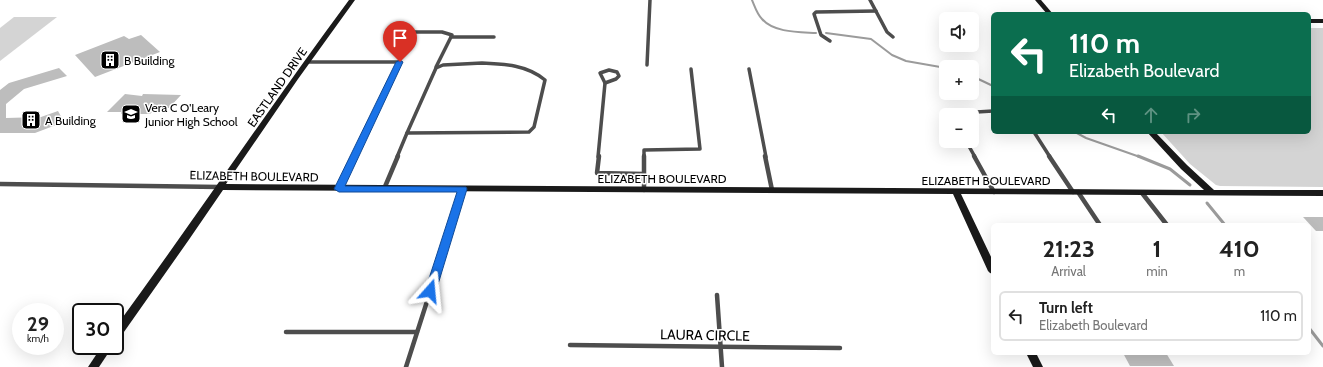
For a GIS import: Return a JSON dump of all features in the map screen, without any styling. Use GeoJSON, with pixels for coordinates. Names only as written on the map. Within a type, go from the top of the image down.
{"type":"FeatureCollection","features":[{"type":"Feature","properties":{"kind":"street","name":"EASTLAND DRIVE"},"geometry":{"type":"LineString","coordinates":[[124,323],[352,0]]}},
{"type":"Feature","properties":{"kind":"street"},"geometry":{"type":"LineString","coordinates":[[647,65],[650,0]]}},
{"type":"Feature","properties":{"kind":"street"},"geometry":{"type":"LineString","coordinates":[[870,0],[887,32],[893,37]]}},
{"type":"Feature","properties":{"kind":"street"},"geometry":{"type":"LineString","coordinates":[[1038,0],[1048,12]]}},
{"type":"Feature","properties":{"kind":"street"},"geometry":{"type":"LineString","coordinates":[[830,41],[821,35],[814,14],[816,12],[876,11]]}},
{"type":"Feature","properties":{"kind":"street"},"geometry":{"type":"LineString","coordinates":[[1311,21],[1323,21]]}},
{"type":"Feature","properties":{"kind":"street"},"geometry":{"type":"LineString","coordinates":[[390,32],[442,32],[451,36],[494,37]]}},
{"type":"Feature","properties":{"kind":"street"},"geometry":{"type":"LineString","coordinates":[[384,189],[406,132],[451,36]]}},
{"type":"Feature","properties":{"kind":"street"},"geometry":{"type":"LineString","coordinates":[[308,62],[400,62],[339,189]]}},
{"type":"Feature","properties":{"kind":"street"},"geometry":{"type":"LineString","coordinates":[[406,132],[523,133],[529,132],[534,127],[545,80],[532,70],[513,64],[443,65],[436,68]]}},
{"type":"Feature","properties":{"kind":"street"},"geometry":{"type":"LineString","coordinates":[[644,190],[644,150],[700,149],[691,69]]}},
{"type":"Feature","properties":{"kind":"street"},"geometry":{"type":"LineString","coordinates":[[749,69],[772,190]]}},
{"type":"Feature","properties":{"kind":"street"},"geometry":{"type":"LineString","coordinates":[[605,83],[616,79],[619,76],[617,72],[609,70],[600,73],[605,83],[597,173],[644,174]]}},
{"type":"Feature","properties":{"kind":"street"},"geometry":{"type":"LineString","coordinates":[[979,112],[991,111]]}},
{"type":"Feature","properties":{"kind":"street"},"geometry":{"type":"LineString","coordinates":[[1035,134],[1099,223]]}},
{"type":"Feature","properties":{"kind":"street"},"geometry":{"type":"LineString","coordinates":[[1153,134],[1184,167],[1213,193]]}},
{"type":"Feature","properties":{"kind":"street"},"geometry":{"type":"LineString","coordinates":[[970,148],[994,192]]}},
{"type":"Feature","properties":{"kind":"street","name":"ELIZABETH BOULEVARD"},"geometry":{"type":"LineString","coordinates":[[0,184],[339,189],[1323,193]]}},
{"type":"Feature","properties":{"kind":"street"},"geometry":{"type":"LineString","coordinates":[[406,367],[463,189]]}},
{"type":"Feature","properties":{"kind":"street"},"geometry":{"type":"LineString","coordinates":[[956,191],[991,267]]}},
{"type":"Feature","properties":{"kind":"street"},"geometry":{"type":"LineString","coordinates":[[1142,192],[1165,223]]}},
{"type":"Feature","properties":{"kind":"street"},"geometry":{"type":"LineString","coordinates":[[717,295],[722,367]]}},
{"type":"Feature","properties":{"kind":"street"},"geometry":{"type":"LineString","coordinates":[[286,332],[417,332]]}},
{"type":"Feature","properties":{"kind":"street","name":"LAURA CIRCLE"},"geometry":{"type":"LineString","coordinates":[[570,345],[720,348],[840,348]]}},
{"type":"Feature","properties":{"kind":"street"},"geometry":{"type":"LineString","coordinates":[[93,367],[102,355]]}},
{"type":"Feature","properties":{"kind":"street"},"geometry":{"type":"LineString","coordinates":[[1032,355],[1038,367]]}},
{"type":"Feature","properties":{"kind":"shaded area"},"geometry":{"type":"Polygon","coordinates":[[[14,17],[57,17],[0,61],[0,28],[14,17]]]}},
{"type":"Feature","properties":{"kind":"shaded area"},"geometry":{"type":"Polygon","coordinates":[[[1311,28],[1323,28],[1323,187],[1220,186],[1216,185],[1190,164],[1163,134],[1311,134],[1311,28]]]}},
{"type":"Feature","properties":{"kind":"building","name":"B Building"},"geometry":{"type":"Polygon","coordinates":[[[141,35],[160,52],[95,77],[75,55],[124,36],[129,39],[141,35]]]}},
{"type":"Feature","properties":{"kind":"building"},"geometry":{"type":"Polygon","coordinates":[[[59,68],[67,76],[24,89],[6,104],[6,118],[41,117],[58,111],[64,122],[35,133],[0,133],[0,90],[9,83],[59,68]]]}},
{"type":"Feature","properties":{"kind":"building"},"geometry":{"type":"Polygon","coordinates":[[[125,94],[142,96],[143,94],[181,95],[169,108],[161,107],[159,110],[154,110],[150,114],[121,114],[121,112],[107,112],[125,94]]]}},
{"type":"Feature","properties":{"kind":"building"},"geometry":{"type":"Polygon","coordinates":[[[1303,217],[1323,217],[1323,231],[1316,231],[1311,226],[1311,223],[1309,223],[1303,217]]]}},
{"type":"Feature","properties":{"kind":"building"},"geometry":{"type":"Polygon","coordinates":[[[1124,355],[1167,355],[1174,366],[1130,366],[1124,355]]]}},
{"type":"Feature","properties":{"kind":"waterway"},"geometry":{"type":"LineString","coordinates":[[752,0],[760,17],[767,24],[788,31],[816,33]]}},
{"type":"Feature","properties":{"kind":"waterway"},"geometry":{"type":"LineString","coordinates":[[826,33],[871,39],[892,55],[906,61],[939,67]]}},
{"type":"Feature","properties":{"kind":"waterway"},"geometry":{"type":"LineString","coordinates":[[979,79],[991,85]]}},
{"type":"Feature","properties":{"kind":"waterway"},"geometry":{"type":"LineString","coordinates":[[1079,134],[1140,157]]}},
{"type":"Feature","properties":{"kind":"waterway"},"geometry":{"type":"LineString","coordinates":[[1138,156],[1170,169],[1190,185]]}},
{"type":"Feature","properties":{"kind":"waterway"},"geometry":{"type":"LineString","coordinates":[[1207,203],[1223,223]]}},
{"type":"Feature","properties":{"kind":"waterway"},"geometry":{"type":"LineString","coordinates":[[1311,331],[1323,346]]}},
{"type":"Feature","properties":{"kind":"place","name":"B Building"},"geometry":{"type":"Point","coordinates":[110,60]}},
{"type":"Feature","properties":{"kind":"place","name":"Vera C O'Leary Junior High School"},"geometry":{"type":"Point","coordinates":[131,114]}},
{"type":"Feature","properties":{"kind":"place","name":"A Building"},"geometry":{"type":"Point","coordinates":[31,120]}},
{"type":"Feature","properties":{"kind":"route"},"geometry":{"type":"LineString","coordinates":[[400,62],[339,189],[463,189],[430,291]]}}]}
